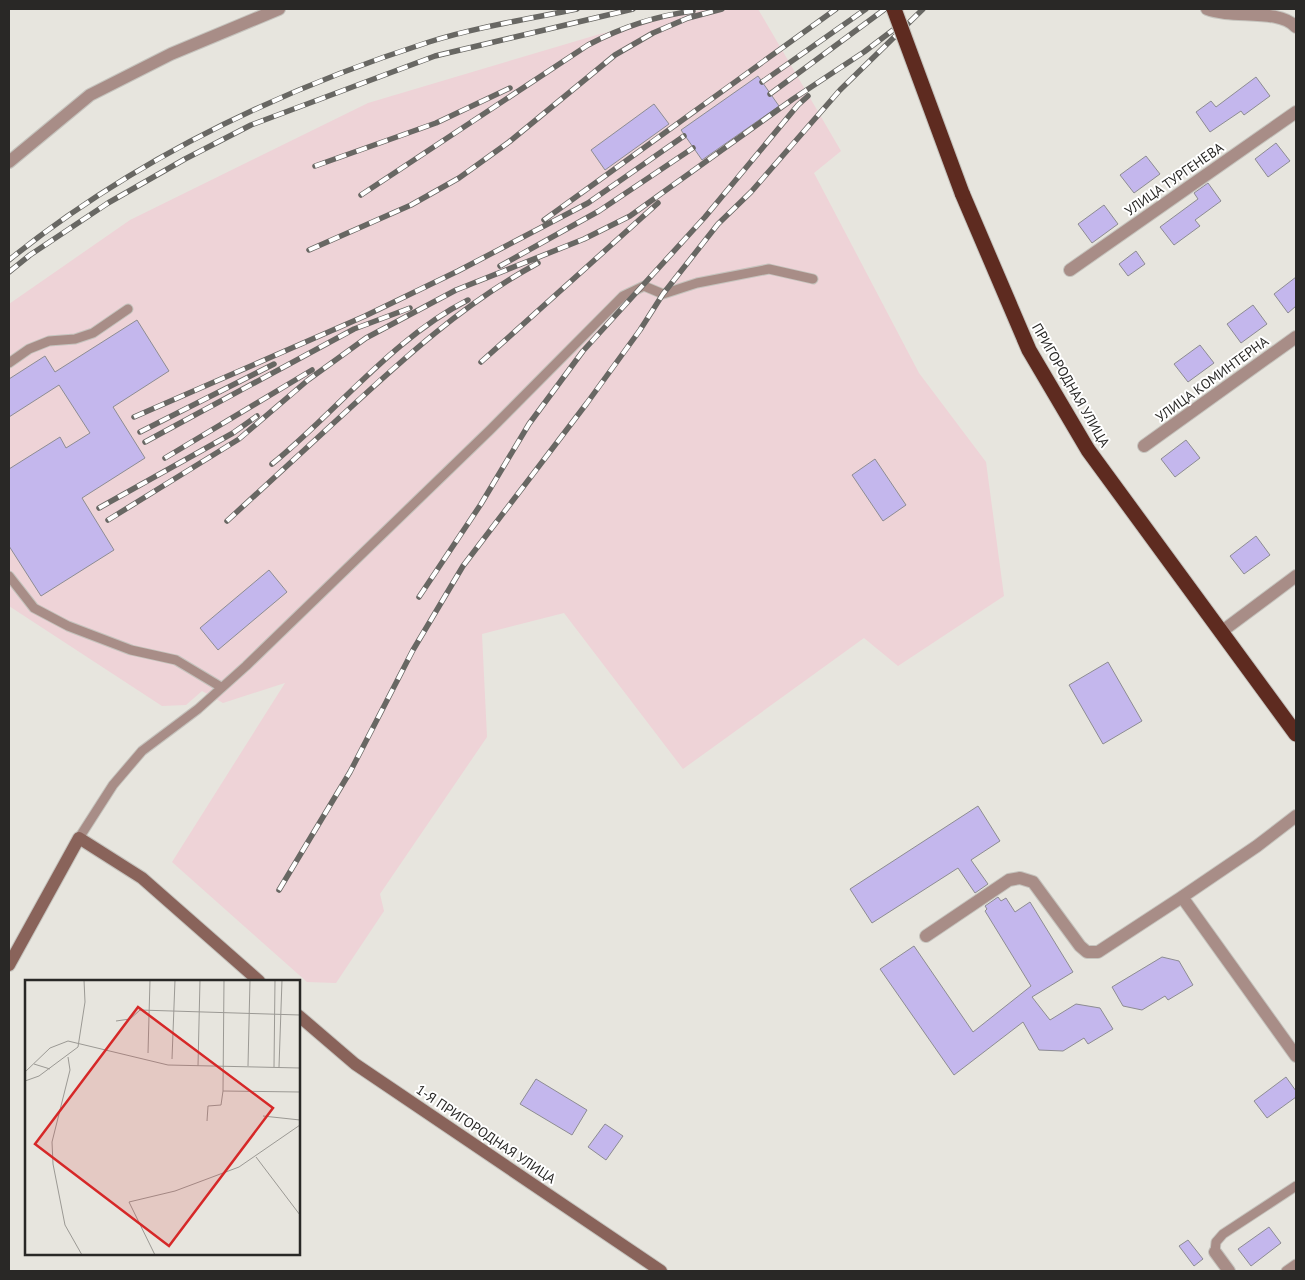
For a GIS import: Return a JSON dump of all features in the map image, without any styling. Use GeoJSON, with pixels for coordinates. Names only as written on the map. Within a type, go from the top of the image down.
{"type":"FeatureCollection","features":[{"type":"Feature","properties":{"kind":"highway","name":"ПРИГОРОДНАЯ УЛИЦА"},"geometry":{"type":"LineString","coordinates":[[894,9],[962,193],[1029,350],[1083,442],[1296,734]]}},
{"type":"Feature","properties":{"kind":"street"},"geometry":{"type":"LineString","coordinates":[[9,162],[90,95],[171,54],[279,9]]}},
{"type":"Feature","properties":{"kind":"street"},"geometry":{"type":"LineString","coordinates":[[1207,9],[1228,15],[1283,18],[1296,27]]}},
{"type":"Feature","properties":{"kind":"street","name":"УЛИЦА ТУРГЕНЕВА"},"geometry":{"type":"LineString","coordinates":[[1070,270],[1296,112]]}},
{"type":"Feature","properties":{"kind":"street","name":"УЛИЦА КОМИНТЕРНА"},"geometry":{"type":"LineString","coordinates":[[1144,446],[1296,337]]}},
{"type":"Feature","properties":{"kind":"street"},"geometry":{"type":"LineString","coordinates":[[1221,632],[1296,576]]}},
{"type":"Feature","properties":{"kind":"street"},"geometry":{"type":"LineString","coordinates":[[926,936],[1009,880],[1020,878],[1033,882],[1080,946],[1087,952],[1098,952],[1182,898],[1257,846],[1296,816]]}},
{"type":"Feature","properties":{"kind":"street"},"geometry":{"type":"LineString","coordinates":[[9,965],[79,838],[142,878],[258,980]]}},
{"type":"Feature","properties":{"kind":"street"},"geometry":{"type":"LineString","coordinates":[[1182,898],[1296,1056]]}},
{"type":"Feature","properties":{"kind":"street","name":"1-Я ПРИГОРОДНАЯ УЛИЦА"},"geometry":{"type":"LineString","coordinates":[[300,1017],[355,1064],[661,1271]]}},
{"type":"Feature","properties":{"kind":"street"},"geometry":{"type":"LineString","coordinates":[[1215,1252],[1229,1271]]}},
{"type":"Feature","properties":{"kind":"lane"},"geometry":{"type":"LineString","coordinates":[[79,838],[113,785],[142,751],[198,709],[246,666],[483,436],[623,296],[644,286],[663,294],[697,283],[769,269],[813,279]]}},
{"type":"Feature","properties":{"kind":"lane"},"geometry":{"type":"LineString","coordinates":[[9,363],[29,349],[49,341],[75,339],[93,334],[128,309]]}},
{"type":"Feature","properties":{"kind":"lane"},"geometry":{"type":"LineString","coordinates":[[9,576],[34,608],[68,626],[131,650],[176,660],[221,687]]}},
{"type":"Feature","properties":{"kind":"lane"},"geometry":{"type":"LineString","coordinates":[[1215,1252],[1216,1242],[1223,1234],[1296,1186]]}},
{"type":"Feature","properties":{"kind":"lane"},"geometry":{"type":"LineString","coordinates":[[1286,1271],[1296,1264]]}},
{"type":"Feature","properties":{"kind":"shaded area"},"geometry":{"type":"Polygon","coordinates":[[[707,9],[758,9],[841,151],[814,173],[919,373],[986,462],[1004,596],[898,666],[864,638],[683,769],[564,613],[482,634],[487,737],[380,894],[384,911],[336,983],[307,982],[172,862],[285,683],[223,703],[202,691],[186,705],[162,706],[9,606],[9,304],[130,220],[368,103],[600,34],[707,9]]]}},
{"type":"Feature","properties":{"kind":"building"},"geometry":{"type":"Polygon","coordinates":[[[758,76],[779,106],[702,160],[681,130],[758,76]]]}},
{"type":"Feature","properties":{"kind":"building"},"geometry":{"type":"Polygon","coordinates":[[[1256,77],[1270,96],[1244,115],[1241,111],[1210,132],[1196,112],[1211,101],[1216,107],[1256,77]]]}},
{"type":"Feature","properties":{"kind":"building"},"geometry":{"type":"Polygon","coordinates":[[[654,104],[669,124],[605,170],[591,150],[654,104]]]}},
{"type":"Feature","properties":{"kind":"building"},"geometry":{"type":"Polygon","coordinates":[[[1276,143],[1290,161],[1268,177],[1255,159],[1276,143]]]}},
{"type":"Feature","properties":{"kind":"building"},"geometry":{"type":"Polygon","coordinates":[[[1146,156],[1160,174],[1134,193],[1120,175],[1146,156]]]}},
{"type":"Feature","properties":{"kind":"building"},"geometry":{"type":"Polygon","coordinates":[[[1208,183],[1221,201],[1195,220],[1200,226],[1174,245],[1160,227],[1198,199],[1194,193],[1208,183]]]}},
{"type":"Feature","properties":{"kind":"building"},"geometry":{"type":"Polygon","coordinates":[[[1104,205],[1118,224],[1092,243],[1078,224],[1104,205]]]}},
{"type":"Feature","properties":{"kind":"building"},"geometry":{"type":"Polygon","coordinates":[[[1136,251],[1145,264],[1128,276],[1119,264],[1136,251]]]}},
{"type":"Feature","properties":{"kind":"building"},"geometry":{"type":"Polygon","coordinates":[[[1296,277],[1296,306],[1288,313],[1274,294],[1296,277]]]}},
{"type":"Feature","properties":{"kind":"building"},"geometry":{"type":"Polygon","coordinates":[[[1253,305],[1267,324],[1241,343],[1227,324],[1253,305]]]}},
{"type":"Feature","properties":{"kind":"building"},"geometry":{"type":"Polygon","coordinates":[[[137,320],[169,371],[113,407],[145,458],[82,498],[114,550],[41,596],[9,546],[9,469],[60,437],[66,448],[90,433],[59,385],[9,417],[9,379],[45,356],[55,372],[137,320]]]}},
{"type":"Feature","properties":{"kind":"building"},"geometry":{"type":"Polygon","coordinates":[[[1200,345],[1214,363],[1188,382],[1174,364],[1200,345]]]}},
{"type":"Feature","properties":{"kind":"building"},"geometry":{"type":"Polygon","coordinates":[[[1186,440],[1200,458],[1175,477],[1161,459],[1186,440]]]}},
{"type":"Feature","properties":{"kind":"building"},"geometry":{"type":"Polygon","coordinates":[[[875,459],[906,505],[883,521],[852,475],[875,459]]]}},
{"type":"Feature","properties":{"kind":"building"},"geometry":{"type":"Polygon","coordinates":[[[1256,536],[1270,555],[1244,574],[1230,556],[1256,536]]]}},
{"type":"Feature","properties":{"kind":"building"},"geometry":{"type":"Polygon","coordinates":[[[269,570],[287,592],[218,650],[200,628],[269,570]]]}},
{"type":"Feature","properties":{"kind":"building"},"geometry":{"type":"Polygon","coordinates":[[[1108,662],[1142,721],[1103,744],[1069,685],[1108,662]]]}},
{"type":"Feature","properties":{"kind":"building"},"geometry":{"type":"Polygon","coordinates":[[[978,806],[1000,841],[971,860],[988,884],[975,893],[958,868],[872,923],[850,889],[978,806]]]}},
{"type":"Feature","properties":{"kind":"building"},"geometry":{"type":"Polygon","coordinates":[[[998,897],[1001,901],[1006,898],[1015,912],[1030,902],[1073,972],[1032,997],[1050,1020],[1076,1004],[1100,1008],[1113,1029],[1088,1044],[1084,1038],[1063,1051],[1039,1050],[1023,1022],[954,1075],[880,969],[914,946],[973,1032],[1031,986],[985,911],[987,909],[985,906],[998,897]]]}},
{"type":"Feature","properties":{"kind":"building"},"geometry":{"type":"Polygon","coordinates":[[[1162,957],[1179,961],[1193,985],[1168,1000],[1165,996],[1142,1010],[1123,1006],[1112,987],[1162,957]]]}},
{"type":"Feature","properties":{"kind":"building"},"geometry":{"type":"Polygon","coordinates":[[[1286,1077],[1296,1091],[1296,1097],[1267,1118],[1254,1101],[1286,1077]]]}},
{"type":"Feature","properties":{"kind":"building"},"geometry":{"type":"Polygon","coordinates":[[[536,1079],[587,1110],[572,1135],[520,1104],[536,1079]]]}},
{"type":"Feature","properties":{"kind":"building"},"geometry":{"type":"Polygon","coordinates":[[[605,1124],[623,1136],[606,1160],[588,1147],[605,1124]]]}},
{"type":"Feature","properties":{"kind":"building"},"geometry":{"type":"Polygon","coordinates":[[[1269,1227],[1281,1243],[1251,1266],[1238,1249],[1269,1227]]]}},
{"type":"Feature","properties":{"kind":"building"},"geometry":{"type":"Polygon","coordinates":[[[1188,1240],[1203,1259],[1194,1266],[1179,1246],[1188,1240]]]}},
{"type":"Feature","properties":{"kind":"railway"},"geometry":{"type":"LineString","coordinates":[[9,260],[56,224],[156,160],[209,132],[317,82],[429,42],[484,28],[577,9]]}},
{"type":"Feature","properties":{"kind":"railway"},"geometry":{"type":"LineString","coordinates":[[9,272],[30,255],[108,203],[185,159],[251,125],[435,56],[633,9]]}},
{"type":"Feature","properties":{"kind":"railway"},"geometry":{"type":"LineString","coordinates":[[309,250],[411,205],[459,178],[509,142],[615,55],[653,33],[688,18],[722,9]]}},
{"type":"Feature","properties":{"kind":"railway"},"geometry":{"type":"LineString","coordinates":[[544,220],[836,9]]}},
{"type":"Feature","properties":{"kind":"railway"},"geometry":{"type":"LineString","coordinates":[[762,82],[866,9]]}},
{"type":"Feature","properties":{"kind":"railway"},"geometry":{"type":"LineString","coordinates":[[770,94],[885,9]]}},
{"type":"Feature","properties":{"kind":"railway"},"geometry":{"type":"LineString","coordinates":[[279,890],[350,772],[413,650],[463,566],[587,403],[640,330],[663,294],[718,224],[751,192],[840,90],[923,9]]}},
{"type":"Feature","properties":{"kind":"railway"},"geometry":{"type":"LineString","coordinates":[[361,195],[588,45],[639,23],[693,11]]}},
{"type":"Feature","properties":{"kind":"railway"},"geometry":{"type":"LineString","coordinates":[[108,520],[239,439],[308,380],[366,338],[456,290],[584,239],[630,216],[893,30]]}},
{"type":"Feature","properties":{"kind":"railway"},"geometry":{"type":"LineString","coordinates":[[315,166],[436,123],[510,88]]}},
{"type":"Feature","properties":{"kind":"railway"},"geometry":{"type":"LineString","coordinates":[[419,597],[481,504],[529,424],[583,351],[705,217],[798,105],[808,96]]}},
{"type":"Feature","properties":{"kind":"railway"},"geometry":{"type":"LineString","coordinates":[[134,417],[365,316],[458,271],[588,203],[684,136]]}},
{"type":"Feature","properties":{"kind":"railway"},"geometry":{"type":"LineString","coordinates":[[500,266],[599,211],[693,148]]}},
{"type":"Feature","properties":{"kind":"railway"},"geometry":{"type":"LineString","coordinates":[[481,362],[658,203]]}},
{"type":"Feature","properties":{"kind":"railway"},"geometry":{"type":"LineString","coordinates":[[227,521],[385,376],[433,335],[483,297],[538,263]]}},
{"type":"Feature","properties":{"kind":"railway"},"geometry":{"type":"LineString","coordinates":[[272,464],[366,376],[415,334],[468,300]]}},
{"type":"Feature","properties":{"kind":"railway"},"geometry":{"type":"LineString","coordinates":[[145,442],[354,329],[410,308]]}},
{"type":"Feature","properties":{"kind":"railway"},"geometry":{"type":"LineString","coordinates":[[140,432],[274,364]]}},
{"type":"Feature","properties":{"kind":"railway"},"geometry":{"type":"LineString","coordinates":[[165,458],[312,370]]}},
{"type":"Feature","properties":{"kind":"railway"},"geometry":{"type":"LineString","coordinates":[[99,508],[233,433],[257,416]]}}]}
